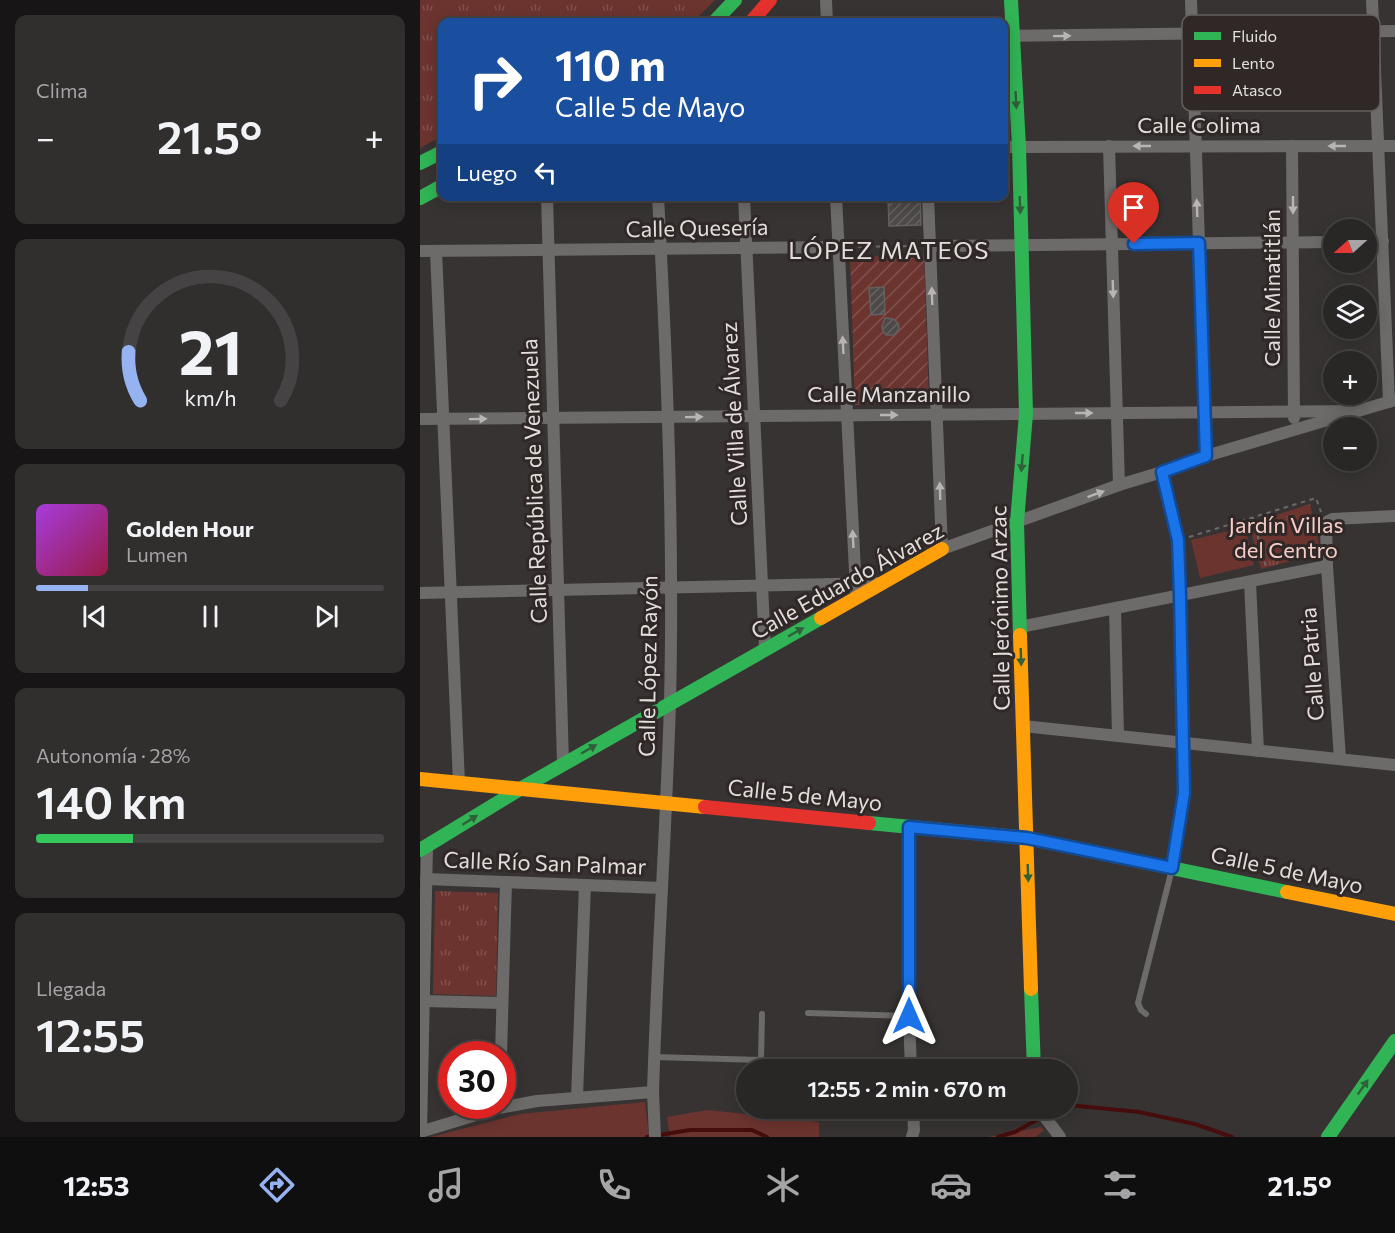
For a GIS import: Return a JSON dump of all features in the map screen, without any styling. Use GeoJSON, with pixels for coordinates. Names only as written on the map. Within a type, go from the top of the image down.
{"type":"FeatureCollection","features":[{"type":"Feature","properties":{"kind":"street"},"geometry":{"type":"LineString","coordinates":[[718,18],[735,0]]}},
{"type":"Feature","properties":{"kind":"street"},"geometry":{"type":"LineString","coordinates":[[754,18],[770,0]]}},
{"type":"Feature","properties":{"kind":"street"},"geometry":{"type":"LineString","coordinates":[[826,0],[827,18]]}},
{"type":"Feature","properties":{"kind":"street","name":"Calle Jerónimo Arzac"},"geometry":{"type":"LineString","coordinates":[[1011,0],[1008,36],[1019,147],[1026,414],[1017,522],[1034,1059]]}},
{"type":"Feature","properties":{"kind":"street"},"geometry":{"type":"LineString","coordinates":[[1191,0],[1191,15]]}},
{"type":"Feature","properties":{"kind":"street"},"geometry":{"type":"LineString","coordinates":[[1372,0],[1373,15]]}},
{"type":"Feature","properties":{"kind":"street"},"geometry":{"type":"LineString","coordinates":[[1008,36],[1182,34]]}},
{"type":"Feature","properties":{"kind":"street"},"geometry":{"type":"LineString","coordinates":[[1194,111],[1206,456]]}},
{"type":"Feature","properties":{"kind":"street"},"geometry":{"type":"LineString","coordinates":[[1377,111],[1392,401]]}},
{"type":"Feature","properties":{"kind":"street","name":"Calle Minatitlán"},"geometry":{"type":"LineString","coordinates":[[1292,146],[1294,430]]}},
{"type":"Feature","properties":{"kind":"street","name":"Calle Colima"},"geometry":{"type":"LineString","coordinates":[[1008,147],[1395,146]]}},
{"type":"Feature","properties":{"kind":"street"},"geometry":{"type":"LineString","coordinates":[[1109,147],[1119,485]]}},
{"type":"Feature","properties":{"kind":"street"},"geometry":{"type":"LineString","coordinates":[[420,163],[438,154]]}},
{"type":"Feature","properties":{"kind":"street"},"geometry":{"type":"LineString","coordinates":[[420,198],[438,188]]}},
{"type":"Feature","properties":{"kind":"street","name":"Calle República de Venezuela"},"geometry":{"type":"LineString","coordinates":[[547,201],[563,765]]}},
{"type":"Feature","properties":{"kind":"street","name":"Calle López Rayón"},"geometry":{"type":"LineString","coordinates":[[654,1131],[652,1092],[670,704],[671,587],[668,417],[658,201]]}},
{"type":"Feature","properties":{"kind":"street","name":"Calle Villa de Álvarez"},"geometry":{"type":"LineString","coordinates":[[744,201],[765,650]]}},
{"type":"Feature","properties":{"kind":"street"},"geometry":{"type":"LineString","coordinates":[[420,593],[762,585],[856,591],[836,201]]}},
{"type":"Feature","properties":{"kind":"street"},"geometry":{"type":"LineString","coordinates":[[928,201],[942,549]]}},
{"type":"Feature","properties":{"kind":"street"},"geometry":{"type":"LineString","coordinates":[[1377,241],[1383,241]]}},
{"type":"Feature","properties":{"kind":"street"},"geometry":{"type":"LineString","coordinates":[[930,246],[1323,242]]}},
{"type":"Feature","properties":{"kind":"street","name":"Calle Quesería"},"geometry":{"type":"LineString","coordinates":[[420,251],[838,247]]}},
{"type":"Feature","properties":{"kind":"street"},"geometry":{"type":"LineString","coordinates":[[436,251],[459,783]]}},
{"type":"Feature","properties":{"kind":"street","name":"Calle Eduardo Álvarez"},"geometry":{"type":"LineString","coordinates":[[423,848],[520,789],[765,650],[856,591],[882,583],[942,549],[1206,456],[1392,401]]}},
{"type":"Feature","properties":{"kind":"street","name":"Calle Manzanillo"},"geometry":{"type":"LineString","coordinates":[[420,419],[1358,411]]}},
{"type":"Feature","properties":{"kind":"street"},"geometry":{"type":"LineString","coordinates":[[1162,472],[1178,540],[1184,743],[1184,793],[1172,868]]}},
{"type":"Feature","properties":{"kind":"street"},"geometry":{"type":"LineString","coordinates":[[1326,525],[1332,519],[1395,516]]}},
{"type":"Feature","properties":{"kind":"street","name":"Calle Patria"},"geometry":{"type":"LineString","coordinates":[[1326,525],[1340,759]]}},
{"type":"Feature","properties":{"kind":"street"},"geometry":{"type":"LineString","coordinates":[[1020,627],[1327,566]]}},
{"type":"Feature","properties":{"kind":"street"},"geometry":{"type":"LineString","coordinates":[[1250,582],[1258,751]]}},
{"type":"Feature","properties":{"kind":"street"},"geometry":{"type":"LineString","coordinates":[[1115,609],[1118,736]]}},
{"type":"Feature","properties":{"kind":"street"},"geometry":{"type":"LineString","coordinates":[[1023,726],[1395,765]]}},
{"type":"Feature","properties":{"kind":"street","name":"Calle 5 de Mayo"},"geometry":{"type":"LineString","coordinates":[[420,779],[1027,838],[1395,914]]}},
{"type":"Feature","properties":{"kind":"street"},"geometry":{"type":"LineString","coordinates":[[909,827],[911,1059]]}},
{"type":"Feature","properties":{"kind":"street"},"geometry":{"type":"LineString","coordinates":[[423,848],[426,879],[420,1132],[462,1119]]}},
{"type":"Feature","properties":{"kind":"street","name":"Calle Río San Palmar"},"geometry":{"type":"LineString","coordinates":[[426,879],[662,888]]}},
{"type":"Feature","properties":{"kind":"street"},"geometry":{"type":"LineString","coordinates":[[501,1041],[506,882]]}},
{"type":"Feature","properties":{"kind":"street"},"geometry":{"type":"LineString","coordinates":[[577,1097],[585,885]]}},
{"type":"Feature","properties":{"kind":"street"},"geometry":{"type":"LineString","coordinates":[[424,1001],[502,1003]]}},
{"type":"Feature","properties":{"kind":"street"},"geometry":{"type":"LineString","coordinates":[[1329,1135],[1395,1041]]}},
{"type":"Feature","properties":{"kind":"street"},"geometry":{"type":"LineString","coordinates":[[516,1104],[577,1097],[652,1092]]}},
{"type":"Feature","properties":{"kind":"street"},"geometry":{"type":"LineString","coordinates":[[912,1137],[914,1119]]}},
{"type":"Feature","properties":{"kind":"street"},"geometry":{"type":"LineString","coordinates":[[1046,1119],[1058,1134]]}},
{"type":"Feature","properties":{"kind":"lane"},"geometry":{"type":"LineString","coordinates":[[1146,1014],[1138,1003],[1172,868]]}},
{"type":"Feature","properties":{"kind":"lane"},"geometry":{"type":"LineString","coordinates":[[808,1013],[909,1016]]}},
{"type":"Feature","properties":{"kind":"lane"},"geometry":{"type":"LineString","coordinates":[[654,1057],[761,1060],[762,1014]]}},
{"type":"Feature","properties":{"kind":"path"},"geometry":{"type":"LineString","coordinates":[[838,247],[930,246]]}},
{"type":"Feature","properties":{"kind":"path"},"geometry":{"type":"LineString","coordinates":[[1178,540],[1316,498],[1326,525]]}},
{"type":"Feature","properties":{"kind":"path"},"geometry":{"type":"LineString","coordinates":[[1253,518],[1268,578]]}},
{"type":"Feature","properties":{"kind":"green space"},"geometry":{"type":"Polygon","coordinates":[[[420,0],[715,0],[697,18],[438,18],[438,138],[420,148],[420,0]]]}},
{"type":"Feature","properties":{"kind":"green space"},"geometry":{"type":"Polygon","coordinates":[[[924,255],[929,402],[855,405],[850,257],[924,255]]]}},
{"type":"Feature","properties":{"kind":"green space","name":"Jardín Villas del Centro"},"geometry":{"type":"Polygon","coordinates":[[[1310,504],[1321,553],[1261,569],[1249,524],[1310,504]]]}},
{"type":"Feature","properties":{"kind":"green space"},"geometry":{"type":"Polygon","coordinates":[[[1245,527],[1254,565],[1200,578],[1191,540],[1245,527]]]}},
{"type":"Feature","properties":{"kind":"green space"},"geometry":{"type":"Polygon","coordinates":[[[435,891],[498,893],[496,996],[433,994],[435,891]]]}},
{"type":"Feature","properties":{"kind":"green space"},"geometry":{"type":"Polygon","coordinates":[[[645,1102],[649,1137],[431,1137],[501,1119],[516,1119],[516,1115],[645,1102]]]}},
{"type":"Feature","properties":{"kind":"green space"},"geometry":{"type":"Polygon","coordinates":[[[707,1110],[736,1113],[736,1119],[791,1119],[819,1122],[819,1137],[670,1137],[667,1117],[707,1110]]]}},
{"type":"Feature","properties":{"kind":"green space"},"geometry":{"type":"Polygon","coordinates":[[[1041,1127],[1044,1130],[1036,1137],[988,1137],[1041,1127]]]}},
{"type":"Feature","properties":{"kind":"building"},"geometry":{"type":"Polygon","coordinates":[[[888,201],[920,201],[921,225],[889,226],[888,201]]]}},
{"type":"Feature","properties":{"kind":"building"},"geometry":{"type":"Polygon","coordinates":[[[884,287],[885,314],[871,315],[869,288],[884,287]]]}},
{"type":"Feature","properties":{"kind":"building"},"geometry":{"type":"Polygon","coordinates":[[[885,318],[893,319],[898,323],[899,329],[894,335],[886,335],[883,331],[885,318]]]}},
{"type":"Feature","properties":{"kind":"waterway"},"geometry":{"type":"LineString","coordinates":[[1078,1106],[1139,1112],[1195,1124],[1232,1137]]}},
{"type":"Feature","properties":{"kind":"waterway"},"geometry":{"type":"LineString","coordinates":[[998,1137],[1015,1132],[1038,1119]]}},
{"type":"Feature","properties":{"kind":"waterway"},"geometry":{"type":"LineString","coordinates":[[647,1137],[690,1130],[752,1130],[767,1137]]}},
{"type":"Feature","properties":{"kind":"traffic: fast"},"geometry":{"type":"LineString","coordinates":[[718,18],[735,0]]}},
{"type":"Feature","properties":{"kind":"traffic: fast"},"geometry":{"type":"LineString","coordinates":[[1011,0],[1019,147],[1026,414],[1017,522],[1020,635]]}},
{"type":"Feature","properties":{"kind":"traffic: fast"},"geometry":{"type":"LineString","coordinates":[[420,163],[438,154]]}},
{"type":"Feature","properties":{"kind":"traffic: fast"},"geometry":{"type":"LineString","coordinates":[[420,198],[438,188]]}},
{"type":"Feature","properties":{"kind":"traffic: fast"},"geometry":{"type":"LineString","coordinates":[[420,850],[520,789],[821,618]]}},
{"type":"Feature","properties":{"kind":"traffic: fast"},"geometry":{"type":"LineString","coordinates":[[869,823],[1027,838],[1287,892]]}},
{"type":"Feature","properties":{"kind":"traffic: fast"},"geometry":{"type":"LineString","coordinates":[[1031,989],[1034,1059]]}},
{"type":"Feature","properties":{"kind":"traffic: fast"},"geometry":{"type":"LineString","coordinates":[[1328,1137],[1395,1041]]}},
{"type":"Feature","properties":{"kind":"traffic: slow"},"geometry":{"type":"LineString","coordinates":[[821,618],[942,549]]}},
{"type":"Feature","properties":{"kind":"traffic: slow"},"geometry":{"type":"LineString","coordinates":[[1020,635],[1031,989]]}},
{"type":"Feature","properties":{"kind":"traffic: slow"},"geometry":{"type":"LineString","coordinates":[[420,779],[705,807]]}},
{"type":"Feature","properties":{"kind":"traffic: slow"},"geometry":{"type":"LineString","coordinates":[[1287,892],[1395,914]]}},
{"type":"Feature","properties":{"kind":"traffic: jam"},"geometry":{"type":"LineString","coordinates":[[754,18],[770,0]]}},
{"type":"Feature","properties":{"kind":"traffic: jam"},"geometry":{"type":"LineString","coordinates":[[705,807],[869,823]]}},
{"type":"Feature","properties":{"kind":"district","name":"LÓPEZ MATEOS"},"geometry":{"type":"Point","coordinates":[889,251]}},
{"type":"Feature","properties":{"kind":"route"},"geometry":{"type":"LineString","coordinates":[[909,1016],[909,827],[1027,838],[1172,868],[1184,793],[1184,743],[1178,540],[1162,472],[1206,456],[1199,243],[1134,244]]}}]}
